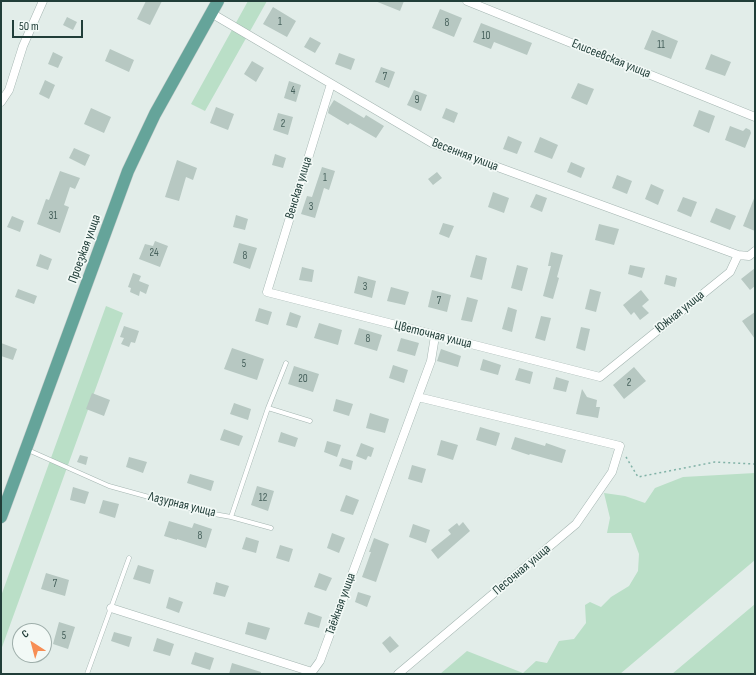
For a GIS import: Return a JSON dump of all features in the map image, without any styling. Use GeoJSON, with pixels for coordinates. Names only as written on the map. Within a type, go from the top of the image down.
{"type":"FeatureCollection","features":[{"type":"Feature","properties":{"kind":"main road","name":"Проезжая улица"},"geometry":{"type":"LineString","coordinates":[[1,516],[128,172],[155,114],[218,1]]}},
{"type":"Feature","properties":{"kind":"street"},"geometry":{"type":"LineString","coordinates":[[1,102],[9,90],[23,46],[43,1]]}},
{"type":"Feature","properties":{"kind":"street","name":"Елисеевская улица"},"geometry":{"type":"LineString","coordinates":[[467,1],[755,117]]}},
{"type":"Feature","properties":{"kind":"street","name":"Весенняя улица"},"geometry":{"type":"LineString","coordinates":[[211,13],[432,143],[738,255]]}},
{"type":"Feature","properties":{"kind":"street","name":"Венская улица"},"geometry":{"type":"LineString","coordinates":[[267,292],[331,84]]}},
{"type":"Feature","properties":{"kind":"street"},"geometry":{"type":"LineString","coordinates":[[738,255],[749,256],[755,251]]}},
{"type":"Feature","properties":{"kind":"street","name":"Южная улица"},"geometry":{"type":"LineString","coordinates":[[600,377],[730,272],[738,255]]}},
{"type":"Feature","properties":{"kind":"street","name":"Цветочная улица"},"geometry":{"type":"LineString","coordinates":[[267,292],[600,377]]}},
{"type":"Feature","properties":{"kind":"street","name":"Таёжная улица"},"geometry":{"type":"LineString","coordinates":[[111,608],[313,673],[320,661],[418,397],[431,361],[435,336]]}},
{"type":"Feature","properties":{"kind":"street"},"geometry":{"type":"LineString","coordinates":[[418,397],[620,446]]}},
{"type":"Feature","properties":{"kind":"street","name":"Песочная улица"},"geometry":{"type":"LineString","coordinates":[[398,674],[576,524],[612,472],[620,446]]}},
{"type":"Feature","properties":{"kind":"lane","name":"Лазурная улица"},"geometry":{"type":"LineString","coordinates":[[26,450],[109,486],[203,512],[231,516],[268,408],[286,363]]}},
{"type":"Feature","properties":{"kind":"lane"},"geometry":{"type":"LineString","coordinates":[[268,408],[310,421]]}},
{"type":"Feature","properties":{"kind":"lane"},"geometry":{"type":"LineString","coordinates":[[231,516],[271,528]]}},
{"type":"Feature","properties":{"kind":"lane"},"geometry":{"type":"LineString","coordinates":[[87,674],[129,558]]}},
{"type":"Feature","properties":{"kind":"path"},"geometry":{"type":"LineString","coordinates":[[620,446],[638,477],[715,462],[755,464]]}},
{"type":"Feature","properties":{"kind":"green space"},"geometry":{"type":"Polygon","coordinates":[[[248,1],[267,1],[205,111],[191,104],[248,1]]]}},
{"type":"Feature","properties":{"kind":"green space"},"geometry":{"type":"Polygon","coordinates":[[[106,306],[123,313],[1,650],[1,596],[106,306]]]}},
{"type":"Feature","properties":{"kind":"green space"},"geometry":{"type":"Polygon","coordinates":[[[755,473],[755,560],[620,674],[440,674],[467,651],[523,673],[536,661],[547,663],[559,641],[574,639],[586,623],[585,605],[590,602],[601,607],[611,597],[629,586],[638,571],[639,554],[631,533],[607,533],[610,518],[604,493],[625,496],[645,503],[655,488],[683,477],[755,473]]]}},
{"type":"Feature","properties":{"kind":"green space"},"geometry":{"type":"Polygon","coordinates":[[[755,604],[755,674],[672,674],[755,604]]]}},
{"type":"Feature","properties":{"kind":"building"},"geometry":{"type":"Polygon","coordinates":[[[146,1],[162,1],[150,25],[137,19],[146,1]]]}},
{"type":"Feature","properties":{"kind":"building"},"geometry":{"type":"Polygon","coordinates":[[[375,1],[404,1],[400,11],[375,1]]]}},
{"type":"Feature","properties":{"kind":"building"},"geometry":{"type":"Polygon","coordinates":[[[273,7],[296,21],[287,37],[263,24],[273,7]]]}},
{"type":"Feature","properties":{"kind":"building"},"geometry":{"type":"Polygon","coordinates":[[[440,9],[462,18],[454,37],[432,28],[440,9]]]}},
{"type":"Feature","properties":{"kind":"building"},"geometry":{"type":"Polygon","coordinates":[[[67,17],[77,22],[73,30],[63,25],[67,17]]]}},
{"type":"Feature","properties":{"kind":"building"},"geometry":{"type":"Polygon","coordinates":[[[481,23],[532,43],[527,55],[494,42],[491,49],[473,42],[481,23]]]}},
{"type":"Feature","properties":{"kind":"building"},"geometry":{"type":"Polygon","coordinates":[[[652,30],[678,41],[671,59],[644,49],[652,30]]]}},
{"type":"Feature","properties":{"kind":"building"},"geometry":{"type":"Polygon","coordinates":[[[310,37],[321,43],[315,53],[304,47],[310,37]]]}},
{"type":"Feature","properties":{"kind":"building"},"geometry":{"type":"Polygon","coordinates":[[[110,49],[134,60],[129,72],[105,61],[110,49]]]}},
{"type":"Feature","properties":{"kind":"building"},"geometry":{"type":"Polygon","coordinates":[[[53,52],[63,57],[58,68],[48,64],[53,52]]]}},
{"type":"Feature","properties":{"kind":"building"},"geometry":{"type":"Polygon","coordinates":[[[339,53],[355,59],[351,70],[335,64],[339,53]]]}},
{"type":"Feature","properties":{"kind":"building"},"geometry":{"type":"Polygon","coordinates":[[[711,54],[731,62],[725,76],[705,69],[711,54]]]}},
{"type":"Feature","properties":{"kind":"building"},"geometry":{"type":"Polygon","coordinates":[[[252,61],[264,68],[256,82],[244,74],[252,61]]]}},
{"type":"Feature","properties":{"kind":"building"},"geometry":{"type":"Polygon","coordinates":[[[381,67],[395,72],[389,88],[375,82],[381,67]]]}},
{"type":"Feature","properties":{"kind":"building"},"geometry":{"type":"Polygon","coordinates":[[[45,80],[55,85],[49,99],[39,94],[45,80]]]}},
{"type":"Feature","properties":{"kind":"building"},"geometry":{"type":"Polygon","coordinates":[[[289,81],[301,85],[296,102],[284,98],[289,81]]]}},
{"type":"Feature","properties":{"kind":"building"},"geometry":{"type":"Polygon","coordinates":[[[578,83],[594,89],[587,105],[571,98],[578,83]]]}},
{"type":"Feature","properties":{"kind":"building"},"geometry":{"type":"Polygon","coordinates":[[[414,90],[427,95],[421,111],[407,105],[414,90]]]}},
{"type":"Feature","properties":{"kind":"building"},"geometry":{"type":"Polygon","coordinates":[[[334,100],[364,118],[366,115],[384,126],[376,138],[350,123],[348,125],[328,113],[334,100]]]}},
{"type":"Feature","properties":{"kind":"building"},"geometry":{"type":"Polygon","coordinates":[[[216,107],[234,114],[228,130],[210,123],[216,107]]]}},
{"type":"Feature","properties":{"kind":"building"},"geometry":{"type":"Polygon","coordinates":[[[91,108],[111,117],[104,133],[84,124],[91,108]]]}},
{"type":"Feature","properties":{"kind":"building"},"geometry":{"type":"Polygon","coordinates":[[[446,108],[458,113],[454,123],[442,118],[446,108]]]}},
{"type":"Feature","properties":{"kind":"building"},"geometry":{"type":"Polygon","coordinates":[[[699,110],[715,116],[709,133],[693,126],[699,110]]]}},
{"type":"Feature","properties":{"kind":"building"},"geometry":{"type":"Polygon","coordinates":[[[278,113],[293,117],[288,135],[273,130],[278,113]]]}},
{"type":"Feature","properties":{"kind":"building"},"geometry":{"type":"Polygon","coordinates":[[[730,126],[743,131],[746,128],[750,130],[751,133],[745,148],[725,140],[730,126]]]}},
{"type":"Feature","properties":{"kind":"building"},"geometry":{"type":"Polygon","coordinates":[[[508,136],[522,142],[517,154],[503,149],[508,136]]]}},
{"type":"Feature","properties":{"kind":"building"},"geometry":{"type":"Polygon","coordinates":[[[540,137],[558,145],[552,159],[534,152],[540,137]]]}},
{"type":"Feature","properties":{"kind":"building"},"geometry":{"type":"Polygon","coordinates":[[[74,148],[90,155],[85,166],[69,158],[74,148]]]}},
{"type":"Feature","properties":{"kind":"building"},"geometry":{"type":"Polygon","coordinates":[[[275,154],[286,158],[283,168],[272,165],[275,154]]]}},
{"type":"Feature","properties":{"kind":"building"},"geometry":{"type":"Polygon","coordinates":[[[177,160],[197,168],[193,180],[186,177],[179,201],[165,197],[177,160]]]}},
{"type":"Feature","properties":{"kind":"building"},"geometry":{"type":"Polygon","coordinates":[[[571,162],[585,168],[581,178],[567,172],[571,162]]]}},
{"type":"Feature","properties":{"kind":"building"},"geometry":{"type":"Polygon","coordinates":[[[322,167],[335,171],[329,190],[324,188],[315,218],[301,214],[307,196],[312,197],[322,167]]]}},
{"type":"Feature","properties":{"kind":"building"},"geometry":{"type":"Polygon","coordinates":[[[60,171],[80,178],[75,189],[70,187],[64,205],[69,207],[60,233],[37,224],[46,199],[49,200],[60,171]]]}},
{"type":"Feature","properties":{"kind":"building"},"geometry":{"type":"Polygon","coordinates":[[[437,172],[442,178],[433,185],[428,179],[437,172]]]}},
{"type":"Feature","properties":{"kind":"building"},"geometry":{"type":"Polygon","coordinates":[[[617,175],[632,181],[627,194],[612,188],[617,175]]]}},
{"type":"Feature","properties":{"kind":"building"},"geometry":{"type":"Polygon","coordinates":[[[651,184],[664,190],[658,205],[645,199],[651,184]]]}},
{"type":"Feature","properties":{"kind":"building"},"geometry":{"type":"Polygon","coordinates":[[[493,192],[509,198],[504,213],[488,207],[493,192]]]}},
{"type":"Feature","properties":{"kind":"building"},"geometry":{"type":"Polygon","coordinates":[[[536,194],[547,198],[542,212],[530,207],[536,194]]]}},
{"type":"Feature","properties":{"kind":"building"},"geometry":{"type":"Polygon","coordinates":[[[755,196],[755,231],[743,226],[755,196]]]}},
{"type":"Feature","properties":{"kind":"building"},"geometry":{"type":"Polygon","coordinates":[[[683,197],[697,202],[691,217],[677,211],[683,197]]]}},
{"type":"Feature","properties":{"kind":"building"},"geometry":{"type":"Polygon","coordinates":[[[716,208],[736,216],[730,230],[710,222],[716,208]]]}},
{"type":"Feature","properties":{"kind":"building"},"geometry":{"type":"Polygon","coordinates":[[[236,215],[248,219],[245,230],[233,227],[236,215]]]}},
{"type":"Feature","properties":{"kind":"building"},"geometry":{"type":"Polygon","coordinates":[[[12,216],[24,221],[20,232],[7,227],[12,216]]]}},
{"type":"Feature","properties":{"kind":"building"},"geometry":{"type":"Polygon","coordinates":[[[443,223],[454,226],[449,238],[439,234],[443,223]]]}},
{"type":"Feature","properties":{"kind":"building"},"geometry":{"type":"Polygon","coordinates":[[[599,224],[619,229],[614,245],[595,240],[599,224]]]}},
{"type":"Feature","properties":{"kind":"building"},"geometry":{"type":"Polygon","coordinates":[[[155,241],[168,246],[160,267],[139,259],[145,244],[153,246],[155,241]]]}},
{"type":"Feature","properties":{"kind":"building"},"geometry":{"type":"Polygon","coordinates":[[[239,243],[257,248],[250,269],[233,263],[239,243]]]}},
{"type":"Feature","properties":{"kind":"building"},"geometry":{"type":"Polygon","coordinates":[[[551,252],[563,255],[553,299],[543,296],[551,266],[548,266],[551,252]]]}},
{"type":"Feature","properties":{"kind":"building"},"geometry":{"type":"Polygon","coordinates":[[[40,254],[52,259],[48,270],[36,266],[40,254]]]}},
{"type":"Feature","properties":{"kind":"building"},"geometry":{"type":"Polygon","coordinates":[[[476,255],[487,258],[482,280],[470,277],[476,255]]]}},
{"type":"Feature","properties":{"kind":"building"},"geometry":{"type":"Polygon","coordinates":[[[517,265],[528,268],[522,291],[511,288],[517,265]]]}},
{"type":"Feature","properties":{"kind":"building"},"geometry":{"type":"Polygon","coordinates":[[[630,265],[645,268],[642,278],[628,274],[630,265]]]}},
{"type":"Feature","properties":{"kind":"building"},"geometry":{"type":"Polygon","coordinates":[[[302,267],[314,270],[312,282],[299,280],[302,267]]]}},
{"type":"Feature","properties":{"kind":"building"},"geometry":{"type":"Polygon","coordinates":[[[755,268],[755,286],[750,290],[741,279],[755,268]]]}},
{"type":"Feature","properties":{"kind":"building"},"geometry":{"type":"Polygon","coordinates":[[[133,273],[141,276],[139,281],[149,285],[146,294],[140,291],[139,296],[130,292],[131,288],[128,287],[133,273]]]}},
{"type":"Feature","properties":{"kind":"building"},"geometry":{"type":"Polygon","coordinates":[[[666,275],[677,278],[675,287],[664,284],[666,275]]]}},
{"type":"Feature","properties":{"kind":"building"},"geometry":{"type":"Polygon","coordinates":[[[358,276],[376,281],[372,298],[354,293],[358,276]]]}},
{"type":"Feature","properties":{"kind":"building"},"geometry":{"type":"Polygon","coordinates":[[[391,287],[409,292],[405,305],[387,301],[391,287]]]}},
{"type":"Feature","properties":{"kind":"building"},"geometry":{"type":"Polygon","coordinates":[[[18,289],[37,296],[34,304],[15,297],[18,289]]]}},
{"type":"Feature","properties":{"kind":"building"},"geometry":{"type":"Polygon","coordinates":[[[590,289],[601,292],[596,312],[585,309],[590,289]]]}},
{"type":"Feature","properties":{"kind":"building"},"geometry":{"type":"Polygon","coordinates":[[[432,290],[451,295],[447,312],[428,307],[432,290]]]}},
{"type":"Feature","properties":{"kind":"building"},"geometry":{"type":"Polygon","coordinates":[[[641,290],[649,300],[642,306],[649,313],[640,320],[634,312],[631,315],[623,305],[641,290]]]}},
{"type":"Feature","properties":{"kind":"building"},"geometry":{"type":"Polygon","coordinates":[[[467,297],[478,300],[472,322],[461,320],[467,297]]]}},
{"type":"Feature","properties":{"kind":"building"},"geometry":{"type":"Polygon","coordinates":[[[508,307],[517,310],[512,332],[502,329],[508,307]]]}},
{"type":"Feature","properties":{"kind":"building"},"geometry":{"type":"Polygon","coordinates":[[[259,308],[272,312],[268,325],[255,321],[259,308]]]}},
{"type":"Feature","properties":{"kind":"building"},"geometry":{"type":"Polygon","coordinates":[[[290,312],[301,316],[297,328],[286,325],[290,312]]]}},
{"type":"Feature","properties":{"kind":"building"},"geometry":{"type":"Polygon","coordinates":[[[755,312],[755,339],[742,321],[755,312]]]}},
{"type":"Feature","properties":{"kind":"building"},"geometry":{"type":"Polygon","coordinates":[[[541,316],[551,318],[545,341],[535,338],[541,316]]]}},
{"type":"Feature","properties":{"kind":"building"},"geometry":{"type":"Polygon","coordinates":[[[319,323],[342,330],[338,345],[314,338],[319,323]]]}},
{"type":"Feature","properties":{"kind":"building"},"geometry":{"type":"Polygon","coordinates":[[[124,326],[139,331],[135,343],[131,342],[129,347],[121,344],[124,338],[120,337],[124,326]]]}},
{"type":"Feature","properties":{"kind":"building"},"geometry":{"type":"Polygon","coordinates":[[[581,327],[590,329],[585,351],[576,348],[581,327]]]}},
{"type":"Feature","properties":{"kind":"building"},"geometry":{"type":"Polygon","coordinates":[[[359,328],[382,335],[377,351],[354,344],[359,328]]]}},
{"type":"Feature","properties":{"kind":"building"},"geometry":{"type":"Polygon","coordinates":[[[401,338],[419,343],[415,356],[397,351],[401,338]]]}},
{"type":"Feature","properties":{"kind":"building"},"geometry":{"type":"Polygon","coordinates":[[[1,343],[17,349],[13,360],[1,356],[1,343]]]}},
{"type":"Feature","properties":{"kind":"building"},"geometry":{"type":"Polygon","coordinates":[[[232,348],[264,359],[257,380],[224,369],[232,348]]]}},
{"type":"Feature","properties":{"kind":"building"},"geometry":{"type":"Polygon","coordinates":[[[441,349],[461,356],[458,367],[437,361],[441,349]]]}},
{"type":"Feature","properties":{"kind":"building"},"geometry":{"type":"Polygon","coordinates":[[[483,359],[501,365],[498,375],[480,370],[483,359]]]}},
{"type":"Feature","properties":{"kind":"building"},"geometry":{"type":"Polygon","coordinates":[[[393,365],[408,370],[404,383],[389,378],[393,365]]]}},
{"type":"Feature","properties":{"kind":"building"},"geometry":{"type":"Polygon","coordinates":[[[294,366],[319,374],[313,392],[288,384],[294,366]]]}},
{"type":"Feature","properties":{"kind":"building"},"geometry":{"type":"Polygon","coordinates":[[[634,367],[646,381],[624,399],[613,385],[634,367]]]}},
{"type":"Feature","properties":{"kind":"building"},"geometry":{"type":"Polygon","coordinates":[[[519,368],[533,372],[530,384],[515,380],[519,368]]]}},
{"type":"Feature","properties":{"kind":"building"},"geometry":{"type":"Polygon","coordinates":[[[556,377],[569,381],[566,392],[553,389],[556,377]]]}},
{"type":"Feature","properties":{"kind":"building"},"geometry":{"type":"Polygon","coordinates":[[[582,389],[587,397],[597,400],[596,407],[600,407],[598,418],[576,414],[582,389]]]}},
{"type":"Feature","properties":{"kind":"building"},"geometry":{"type":"Polygon","coordinates":[[[92,393],[110,400],[104,416],[86,409],[92,393]]]}},
{"type":"Feature","properties":{"kind":"building"},"geometry":{"type":"Polygon","coordinates":[[[336,399],[353,404],[349,416],[333,411],[336,399]]]}},
{"type":"Feature","properties":{"kind":"building"},"geometry":{"type":"Polygon","coordinates":[[[234,403],[251,409],[248,420],[230,414],[234,403]]]}},
{"type":"Feature","properties":{"kind":"building"},"geometry":{"type":"Polygon","coordinates":[[[370,413],[389,419],[385,433],[366,428],[370,413]]]}},
{"type":"Feature","properties":{"kind":"building"},"geometry":{"type":"Polygon","coordinates":[[[480,427],[500,433],[496,446],[476,440],[480,427]]]}},
{"type":"Feature","properties":{"kind":"building"},"geometry":{"type":"Polygon","coordinates":[[[224,429],[243,436],[239,446],[220,440],[224,429]]]}},
{"type":"Feature","properties":{"kind":"building"},"geometry":{"type":"Polygon","coordinates":[[[281,432],[298,438],[295,447],[278,442],[281,432]]]}},
{"type":"Feature","properties":{"kind":"building"},"geometry":{"type":"Polygon","coordinates":[[[515,437],[545,446],[546,443],[566,450],[562,463],[511,449],[515,437]]]}},
{"type":"Feature","properties":{"kind":"building"},"geometry":{"type":"Polygon","coordinates":[[[441,440],[458,445],[453,460],[437,455],[441,440]]]}},
{"type":"Feature","properties":{"kind":"building"},"geometry":{"type":"Polygon","coordinates":[[[327,441],[341,445],[337,457],[324,452],[327,441]]]}},
{"type":"Feature","properties":{"kind":"building"},"geometry":{"type":"Polygon","coordinates":[[[361,443],[374,448],[371,457],[368,456],[366,460],[356,456],[361,443]]]}},
{"type":"Feature","properties":{"kind":"building"},"geometry":{"type":"Polygon","coordinates":[[[80,455],[88,457],[86,465],[77,462],[80,455]]]}},
{"type":"Feature","properties":{"kind":"building"},"geometry":{"type":"Polygon","coordinates":[[[129,457],[147,462],[143,473],[126,467],[129,457]]]}},
{"type":"Feature","properties":{"kind":"building"},"geometry":{"type":"Polygon","coordinates":[[[342,458],[353,461],[351,470],[339,466],[342,458]]]}},
{"type":"Feature","properties":{"kind":"building"},"geometry":{"type":"Polygon","coordinates":[[[412,465],[426,469],[422,483],[408,479],[412,465]]]}},
{"type":"Feature","properties":{"kind":"building"},"geometry":{"type":"Polygon","coordinates":[[[190,474],[214,481],[211,491],[187,483],[190,474]]]}},
{"type":"Feature","properties":{"kind":"building"},"geometry":{"type":"Polygon","coordinates":[[[257,486],[274,491],[268,511],[251,505],[257,486]]]}},
{"type":"Feature","properties":{"kind":"building"},"geometry":{"type":"Polygon","coordinates":[[[73,487],[89,492],[85,504],[70,500],[73,487]]]}},
{"type":"Feature","properties":{"kind":"building"},"geometry":{"type":"Polygon","coordinates":[[[346,495],[359,500],[353,515],[340,511],[346,495]]]}},
{"type":"Feature","properties":{"kind":"building"},"geometry":{"type":"Polygon","coordinates":[[[103,500],[119,504],[115,518],[99,513],[103,500]]]}},
{"type":"Feature","properties":{"kind":"building"},"geometry":{"type":"Polygon","coordinates":[[[169,521],[192,528],[194,523],[212,529],[206,548],[164,536],[169,521]]]}},
{"type":"Feature","properties":{"kind":"building"},"geometry":{"type":"Polygon","coordinates":[[[463,522],[470,531],[438,559],[431,550],[451,534],[448,530],[457,523],[459,526],[463,522]]]}},
{"type":"Feature","properties":{"kind":"building"},"geometry":{"type":"Polygon","coordinates":[[[413,524],[430,530],[426,543],[409,537],[413,524]]]}},
{"type":"Feature","properties":{"kind":"building"},"geometry":{"type":"Polygon","coordinates":[[[332,533],[345,538],[339,553],[327,548],[332,533]]]}},
{"type":"Feature","properties":{"kind":"building"},"geometry":{"type":"Polygon","coordinates":[[[246,537],[259,541],[256,553],[242,549],[246,537]]]}},
{"type":"Feature","properties":{"kind":"building"},"geometry":{"type":"Polygon","coordinates":[[[374,538],[389,544],[376,582],[362,577],[371,552],[369,552],[374,538]]]}},
{"type":"Feature","properties":{"kind":"building"},"geometry":{"type":"Polygon","coordinates":[[[280,545],[293,549],[289,562],[276,558],[280,545]]]}},
{"type":"Feature","properties":{"kind":"building"},"geometry":{"type":"Polygon","coordinates":[[[138,565],[154,570],[150,584],[133,579],[138,565]]]}},
{"type":"Feature","properties":{"kind":"building"},"geometry":{"type":"Polygon","coordinates":[[[46,573],[69,580],[65,596],[41,589],[46,573]]]}},
{"type":"Feature","properties":{"kind":"building"},"geometry":{"type":"Polygon","coordinates":[[[319,573],[332,578],[326,591],[314,587],[319,573]]]}},
{"type":"Feature","properties":{"kind":"building"},"geometry":{"type":"Polygon","coordinates":[[[216,582],[229,586],[225,597],[213,594],[216,582]]]}},
{"type":"Feature","properties":{"kind":"building"},"geometry":{"type":"Polygon","coordinates":[[[358,592],[371,596],[367,607],[355,602],[358,592]]]}},
{"type":"Feature","properties":{"kind":"building"},"geometry":{"type":"Polygon","coordinates":[[[169,597],[183,602],[179,613],[166,608],[169,597]]]}},
{"type":"Feature","properties":{"kind":"building"},"geometry":{"type":"Polygon","coordinates":[[[308,612],[322,617],[319,628],[304,624],[308,612]]]}},
{"type":"Feature","properties":{"kind":"building"},"geometry":{"type":"Polygon","coordinates":[[[59,622],[75,627],[68,649],[53,644],[59,622]]]}},
{"type":"Feature","properties":{"kind":"building"},"geometry":{"type":"Polygon","coordinates":[[[248,622],[270,628],[266,640],[245,634],[248,622]]]}},
{"type":"Feature","properties":{"kind":"building"},"geometry":{"type":"Polygon","coordinates":[[[114,632],[132,637],[129,647],[111,641],[114,632]]]}},
{"type":"Feature","properties":{"kind":"building"},"geometry":{"type":"Polygon","coordinates":[[[390,636],[399,646],[390,653],[382,643],[390,636]]]}},
{"type":"Feature","properties":{"kind":"building"},"geometry":{"type":"Polygon","coordinates":[[[157,638],[174,644],[170,656],[153,651],[157,638]]]}},
{"type":"Feature","properties":{"kind":"building"},"geometry":{"type":"Polygon","coordinates":[[[195,652],[214,658],[210,670],[191,664],[195,652]]]}},
{"type":"Feature","properties":{"kind":"building"},"geometry":{"type":"Polygon","coordinates":[[[232,663],[261,672],[261,674],[229,674],[232,663]]]}}]}
